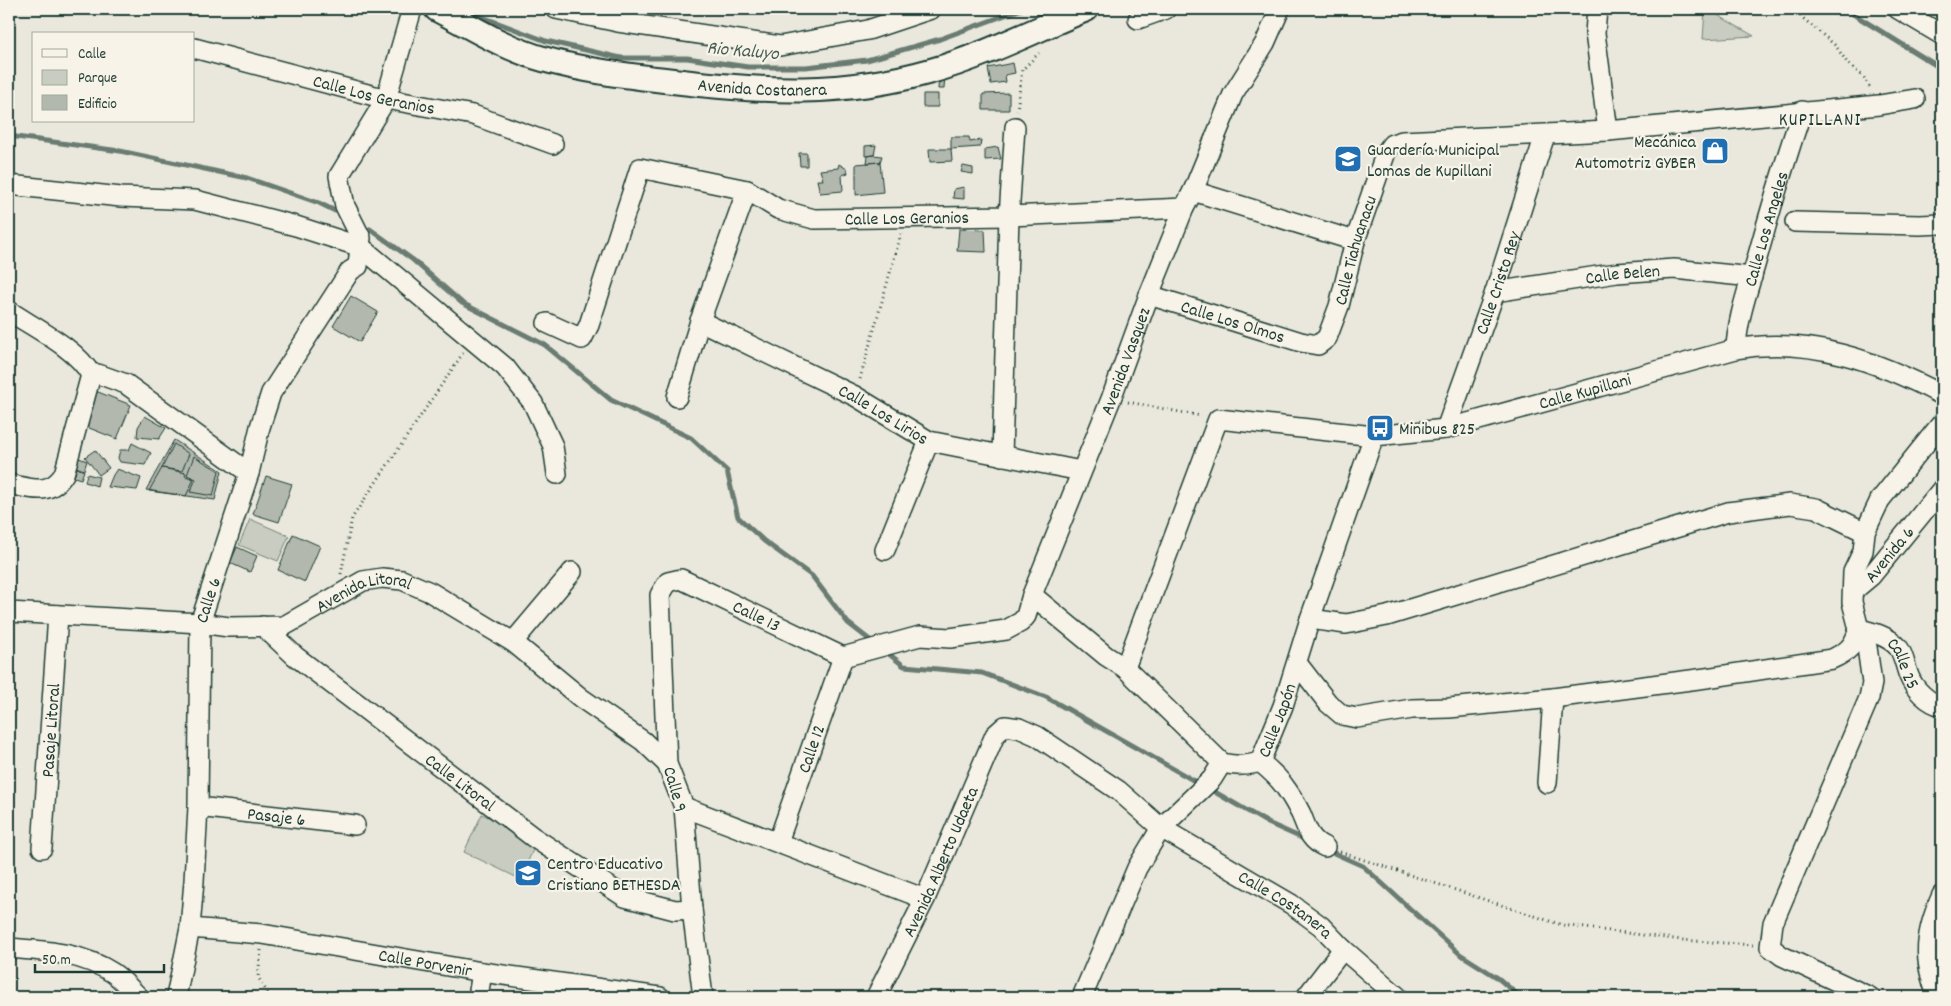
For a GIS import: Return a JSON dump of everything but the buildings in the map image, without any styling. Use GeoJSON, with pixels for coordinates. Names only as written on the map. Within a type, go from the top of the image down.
{"type":"FeatureCollection","features":[{"type":"Feature","properties":{"kind":"main road","name":"Avenida Costanera"},"geometry":{"type":"LineString","coordinates":[[437,9],[496,41],[541,58],[587,70],[710,86],[792,91],[864,86],[932,71],[959,62],[1086,9]]}},
{"type":"Feature","properties":{"kind":"street"},"geometry":{"type":"LineString","coordinates":[[412,9],[386,99],[339,176],[345,206],[361,242],[505,367],[533,403],[553,446],[557,474]]}},
{"type":"Feature","properties":{"kind":"street"},"geometry":{"type":"LineString","coordinates":[[556,9],[628,23],[780,46],[868,30],[931,9]]}},
{"type":"Feature","properties":{"kind":"street"},"geometry":{"type":"LineString","coordinates":[[1138,19],[1166,9]]}},
{"type":"Feature","properties":{"kind":"street","name":"Avenida Vasquez"},"geometry":{"type":"LineString","coordinates":[[843,657],[920,636],[950,638],[1006,630],[1022,622],[1026,616],[1032,595],[1080,471],[1111,399],[1149,295],[1184,208],[1194,191],[1233,94],[1265,42],[1280,9]]}},
{"type":"Feature","properties":{"kind":"street"},"geometry":{"type":"LineString","coordinates":[[1596,9],[1595,33],[1608,131]]}},
{"type":"Feature","properties":{"kind":"street"},"geometry":{"type":"LineString","coordinates":[[1898,9],[1942,35]]}},
{"type":"Feature","properties":{"kind":"street","name":"Calle Los Geranios"},"geometry":{"type":"LineString","coordinates":[[195,48],[386,99],[473,115],[553,144]]}},
{"type":"Feature","properties":{"kind":"street","name":"Calle Tiahuanacu"},"geometry":{"type":"LineString","coordinates":[[1318,345],[1327,338],[1339,306],[1355,241],[1386,152],[1392,144],[1402,141],[1608,131],[1915,99]]}},
{"type":"Feature","properties":{"kind":"street","name":"Calle Los Angeles"},"geometry":{"type":"LineString","coordinates":[[1736,349],[1737,334],[1779,179],[1802,111]]}},
{"type":"Feature","properties":{"kind":"street"},"geometry":{"type":"LineString","coordinates":[[1002,456],[1009,216],[1015,127]]}},
{"type":"Feature","properties":{"kind":"street","name":"Calle Cristo Rey"},"geometry":{"type":"LineString","coordinates":[[1446,428],[1495,292],[1545,135]]}},
{"type":"Feature","properties":{"kind":"street","name":"Calle Los Geranios"},"geometry":{"type":"LineString","coordinates":[[547,323],[582,339],[589,325],[640,168],[747,190],[778,209],[814,219],[865,219],[906,216],[1009,216],[1184,208]]}},
{"type":"Feature","properties":{"kind":"street"},"geometry":{"type":"LineString","coordinates":[[9,186],[121,197],[195,200],[361,242]]}},
{"type":"Feature","properties":{"kind":"street"},"geometry":{"type":"LineString","coordinates":[[677,397],[700,321],[747,190]]}},
{"type":"Feature","properties":{"kind":"street"},"geometry":{"type":"LineString","coordinates":[[1194,191],[1355,241]]}},
{"type":"Feature","properties":{"kind":"street"},"geometry":{"type":"LineString","coordinates":[[1795,222],[1942,224]]}},
{"type":"Feature","properties":{"kind":"street","name":"Calle 6"},"geometry":{"type":"LineString","coordinates":[[176,997],[190,928],[198,807],[200,623],[248,473],[271,393],[350,271],[358,266],[361,242]]}},
{"type":"Feature","properties":{"kind":"street","name":"Calle Belen"},"geometry":{"type":"LineString","coordinates":[[1495,292],[1618,273],[1674,269],[1752,277]]}},
{"type":"Feature","properties":{"kind":"street","name":"Calle Los Olmos"},"geometry":{"type":"LineString","coordinates":[[1149,295],[1301,342],[1318,345]]}},
{"type":"Feature","properties":{"kind":"street"},"geometry":{"type":"LineString","coordinates":[[9,311],[76,355],[91,375],[64,474],[58,483],[49,488],[38,490],[9,484]]}},
{"type":"Feature","properties":{"kind":"street","name":"Calle Los Lirios"},"geometry":{"type":"LineString","coordinates":[[700,321],[855,396],[929,441],[1080,471]]}},
{"type":"Feature","properties":{"kind":"street","name":"Calle Kupillani"},"geometry":{"type":"LineString","coordinates":[[1218,419],[1374,436],[1446,428],[1760,344],[1812,346],[1856,358],[1897,372],[1942,394]]}},
{"type":"Feature","properties":{"kind":"street"},"geometry":{"type":"LineString","coordinates":[[91,375],[98,374],[126,384],[248,473]]}},
{"type":"Feature","properties":{"kind":"street"},"geometry":{"type":"LineString","coordinates":[[1125,668],[1218,419]]}},
{"type":"Feature","properties":{"kind":"street"},"geometry":{"type":"LineString","coordinates":[[1870,997],[1782,956],[1770,947],[1772,924],[1869,698],[1872,682],[1867,647],[1852,602],[1853,572],[1863,550],[1866,532],[1880,500],[1942,423]]}},
{"type":"Feature","properties":{"kind":"street","name":"Calle Japón"},"geometry":{"type":"LineString","coordinates":[[1222,763],[1236,766],[1260,762],[1283,706],[1310,619],[1374,436]]}},
{"type":"Feature","properties":{"kind":"street"},"geometry":{"type":"LineString","coordinates":[[885,550],[929,441]]}},
{"type":"Feature","properties":{"kind":"street","name":"Avenida 6"},"geometry":{"type":"LineString","coordinates":[[1853,590],[1871,576],[1942,489]]}},
{"type":"Feature","properties":{"kind":"street"},"geometry":{"type":"LineString","coordinates":[[1310,619],[1346,624],[1388,616],[1728,512],[1790,504],[1816,508],[1866,532]]}},
{"type":"Feature","properties":{"kind":"street"},"geometry":{"type":"LineString","coordinates":[[513,642],[572,572]]}},
{"type":"Feature","properties":{"kind":"street","name":"Avenida Litoral"},"geometry":{"type":"LineString","coordinates":[[9,612],[200,623],[229,627],[284,626],[363,581],[382,578],[402,580],[430,592],[513,642],[581,698],[643,741],[667,764]]}},
{"type":"Feature","properties":{"kind":"street","name":"Calle 13"},"geometry":{"type":"LineString","coordinates":[[668,582],[681,579],[843,657]]}},
{"type":"Feature","properties":{"kind":"street","name":"Calle 9"},"geometry":{"type":"LineString","coordinates":[[668,582],[660,595],[667,764],[684,807],[684,909],[703,997]]}},
{"type":"Feature","properties":{"kind":"street"},"geometry":{"type":"LineString","coordinates":[[1032,595],[1106,656],[1125,668],[1222,763],[1212,778],[1165,824],[1137,868],[1082,997]]}},
{"type":"Feature","properties":{"kind":"street","name":"Pasaje Litoral"},"geometry":{"type":"LineString","coordinates":[[42,848],[58,615]]}},
{"type":"Feature","properties":{"kind":"street","name":"Calle Litoral"},"geometry":{"type":"LineString","coordinates":[[263,626],[296,656],[533,837],[625,897],[684,909]]}},
{"type":"Feature","properties":{"kind":"street"},"geometry":{"type":"LineString","coordinates":[[1297,663],[1328,703],[1342,715],[1357,718],[1412,709],[1449,708],[1553,698],[1832,659],[1846,653],[1854,644],[1860,629]]}},
{"type":"Feature","properties":{"kind":"street","name":"Calle 25"},"geometry":{"type":"LineString","coordinates":[[1860,629],[1895,644],[1902,654],[1910,678],[1915,686],[1925,697],[1936,705],[1942,706]]}},
{"type":"Feature","properties":{"kind":"street","name":"Calle 12"},"geometry":{"type":"LineString","coordinates":[[778,842],[843,657]]}},
{"type":"Feature","properties":{"kind":"street"},"geometry":{"type":"LineString","coordinates":[[1547,783],[1553,698]]}},
{"type":"Feature","properties":{"kind":"street","name":"Calle Costanera"},"geometry":{"type":"LineString","coordinates":[[1005,726],[1019,728],[1037,736],[1165,824],[1291,904],[1321,926],[1342,949],[1398,997]]}},
{"type":"Feature","properties":{"kind":"street","name":"Avenida Alberto Udaeta"},"geometry":{"type":"LineString","coordinates":[[876,997],[925,899],[995,735],[1005,726]]}},
{"type":"Feature","properties":{"kind":"street"},"geometry":{"type":"LineString","coordinates":[[1260,762],[1277,776],[1300,812],[1308,833],[1316,843],[1325,847]]}},
{"type":"Feature","properties":{"kind":"street","name":"Pasaje 6"},"geometry":{"type":"LineString","coordinates":[[198,807],[355,825]]}},
{"type":"Feature","properties":{"kind":"street"},"geometry":{"type":"LineString","coordinates":[[684,807],[925,899]]}},
{"type":"Feature","properties":{"kind":"street"},"geometry":{"type":"LineString","coordinates":[[1938,997],[1927,965],[1932,918],[1942,895]]}},
{"type":"Feature","properties":{"kind":"street","name":"Calle Porvenir"},"geometry":{"type":"LineString","coordinates":[[190,928],[262,934],[482,972],[660,997]]}},
{"type":"Feature","properties":{"kind":"street"},"geometry":{"type":"LineString","coordinates":[[9,948],[68,954],[114,974],[139,997]]}},
{"type":"Feature","properties":{"kind":"street"},"geometry":{"type":"LineString","coordinates":[[1306,997],[1342,949]]}},
{"type":"Feature","properties":{"kind":"street"},"geometry":{"type":"LineString","coordinates":[[478,997],[482,972]]}},
{"type":"Feature","properties":{"kind":"path"},"geometry":{"type":"LineString","coordinates":[[1792,9],[1836,46],[1848,64],[1863,76],[1879,104]]}},
{"type":"Feature","properties":{"kind":"path"},"geometry":{"type":"LineString","coordinates":[[1015,127],[1022,70],[1039,53],[1045,50]]}},
{"type":"Feature","properties":{"kind":"path"},"geometry":{"type":"LineString","coordinates":[[855,396],[906,216]]}},
{"type":"Feature","properties":{"kind":"path"},"geometry":{"type":"LineString","coordinates":[[341,595],[341,576],[352,518],[472,339]]}},
{"type":"Feature","properties":{"kind":"path"},"geometry":{"type":"LineString","coordinates":[[1111,399],[1218,419]]}},
{"type":"Feature","properties":{"kind":"path"},"geometry":{"type":"LineString","coordinates":[[1325,847],[1562,925],[1682,940],[1770,947]]}},
{"type":"Feature","properties":{"kind":"path"},"geometry":{"type":"LineString","coordinates":[[262,934],[258,977],[270,997]]}},
{"type":"Feature","properties":{"kind":"green space"},"geometry":{"type":"Polygon","coordinates":[[[1705,9],[1707,9],[1754,36],[1703,39],[1705,9]]]}},
{"type":"Feature","properties":{"kind":"green space"},"geometry":{"type":"Polygon","coordinates":[[[250,519],[289,536],[278,561],[239,545],[250,519]]]}},
{"type":"Feature","properties":{"kind":"green space"},"geometry":{"type":"Polygon","coordinates":[[[482,814],[537,841],[520,879],[464,852],[482,814]]]}},
{"type":"Feature","properties":{"kind":"waterway","name":"Rio Kaluyo"},"geometry":{"type":"LineString","coordinates":[[461,9],[546,41],[621,58],[687,58],[748,67],[806,67],[867,60],[940,39],[1022,9]]}},
{"type":"Feature","properties":{"kind":"waterway"},"geometry":{"type":"LineString","coordinates":[[1845,9],[1942,69]]}},
{"type":"Feature","properties":{"kind":"waterway"},"geometry":{"type":"LineString","coordinates":[[9,136],[120,151],[247,178],[319,203],[335,211]]}},
{"type":"Feature","properties":{"kind":"waterway"},"geometry":{"type":"LineString","coordinates":[[370,229],[413,260],[462,303],[545,345],[611,400],[691,438],[727,471],[738,517],[764,541],[812,576],[848,623],[875,644]]}},
{"type":"Feature","properties":{"kind":"waterway"},"geometry":{"type":"LineString","coordinates":[[884,650],[904,666],[982,673],[1046,697],[1200,784]]}},
{"type":"Feature","properties":{"kind":"waterway"},"geometry":{"type":"LineString","coordinates":[[1208,788],[1268,823],[1306,840]]}},
{"type":"Feature","properties":{"kind":"waterway"},"geometry":{"type":"LineString","coordinates":[[1327,850],[1363,866],[1460,954],[1498,978],[1520,997]]}},
{"type":"Feature","properties":{"kind":"place","name":"Mecánica Automotriz GYBER"},"geometry":{"type":"Point","coordinates":[1715,151]}},
{"type":"Feature","properties":{"kind":"place","name":"Guardería Municipal Lomas de Kupillani"},"geometry":{"type":"Point","coordinates":[1348,159]}},
{"type":"Feature","properties":{"kind":"place","name":"Minibus 825"},"geometry":{"type":"Point","coordinates":[1380,428]}},
{"type":"Feature","properties":{"kind":"place","name":"Centro Educativo Cristiano BETHESDA"},"geometry":{"type":"Point","coordinates":[528,873]}},
{"type":"Feature","properties":{"kind":"district","name":"KUPILLANI"},"geometry":{"type":"Point","coordinates":[1820,118]}}]}
